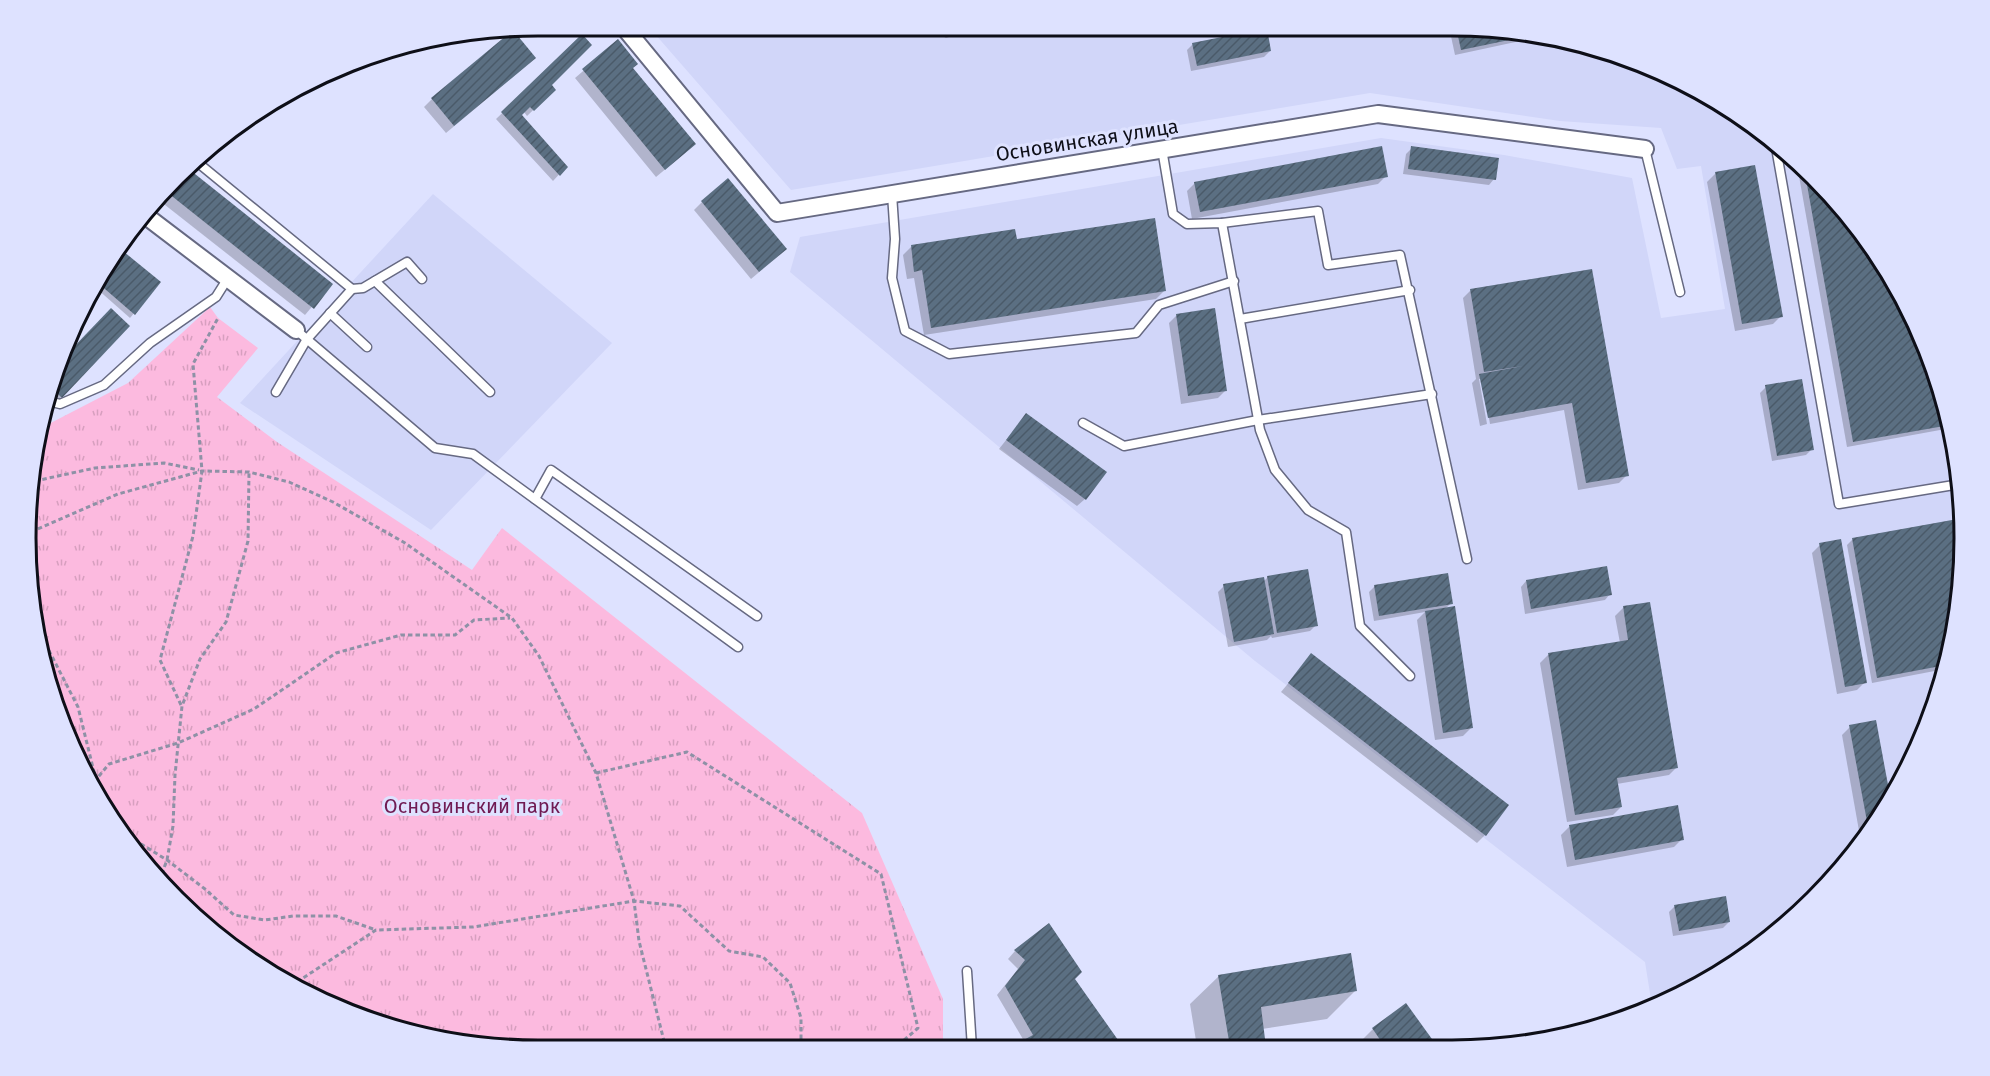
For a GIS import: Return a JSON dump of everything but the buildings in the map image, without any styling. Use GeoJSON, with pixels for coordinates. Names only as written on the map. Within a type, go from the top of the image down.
{"type":"FeatureCollection","features":[{"type":"Feature","properties":{"kind":"street","name":"Основинская улица"},"geometry":{"type":"LineString","coordinates":[[631,36],[777,213],[1378,114],[1645,150]]}},
{"type":"Feature","properties":{"kind":"street"},"geometry":{"type":"LineString","coordinates":[[151,219],[301,335]]}},
{"type":"Feature","properties":{"kind":"lane"},"geometry":{"type":"LineString","coordinates":[[1162,149],[1173,214],[1187,224],[1222,223],[1318,211],[1328,265],[1400,255],[1410,290],[1467,559]]}},
{"type":"Feature","properties":{"kind":"lane"},"geometry":{"type":"LineString","coordinates":[[1645,150],[1680,292]]}},
{"type":"Feature","properties":{"kind":"lane"},"geometry":{"type":"LineString","coordinates":[[1778,156],[1839,504],[1951,485]]}},
{"type":"Feature","properties":{"kind":"lane"},"geometry":{"type":"LineString","coordinates":[[202,166],[352,289]]}},
{"type":"Feature","properties":{"kind":"lane"},"geometry":{"type":"LineString","coordinates":[[892,194],[895,240],[892,278],[905,331],[950,354],[1136,333],[1159,305],[1234,281]]}},
{"type":"Feature","properties":{"kind":"lane"},"geometry":{"type":"LineString","coordinates":[[1222,223],[1258,420],[1275,470],[1308,510],[1346,532],[1360,626],[1410,676]]}},
{"type":"Feature","properties":{"kind":"lane"},"geometry":{"type":"LineString","coordinates":[[276,392],[301,335],[330,313],[352,289],[363,288],[407,262],[422,279]]}},
{"type":"Feature","properties":{"kind":"lane"},"geometry":{"type":"LineString","coordinates":[[55,403],[60,404],[104,385],[150,343],[216,297],[228,278]]}},
{"type":"Feature","properties":{"kind":"lane"},"geometry":{"type":"LineString","coordinates":[[375,281],[490,392]]}},
{"type":"Feature","properties":{"kind":"lane"},"geometry":{"type":"LineString","coordinates":[[1240,319],[1410,290]]}},
{"type":"Feature","properties":{"kind":"lane"},"geometry":{"type":"LineString","coordinates":[[330,313],[367,347]]}},
{"type":"Feature","properties":{"kind":"lane"},"geometry":{"type":"LineString","coordinates":[[301,335],[435,448],[473,454],[738,647]]}},
{"type":"Feature","properties":{"kind":"lane"},"geometry":{"type":"LineString","coordinates":[[1083,423],[1124,446],[1258,420],[1432,394]]}},
{"type":"Feature","properties":{"kind":"lane"},"geometry":{"type":"LineString","coordinates":[[535,499],[551,470],[757,616]]}},
{"type":"Feature","properties":{"kind":"lane"},"geometry":{"type":"LineString","coordinates":[[967,971],[971,1040]]}},
{"type":"Feature","properties":{"kind":"path"},"geometry":{"type":"LineString","coordinates":[[182,706],[160,660],[193,536],[202,471],[193,364],[218,318]]}},
{"type":"Feature","properties":{"kind":"path"},"geometry":{"type":"LineString","coordinates":[[39,480],[95,468],[164,463],[202,471],[249,472],[289,482],[333,502],[405,543],[512,618],[538,656],[596,773],[634,902],[639,941],[664,1040]]}},
{"type":"Feature","properties":{"kind":"path"},"geometry":{"type":"LineString","coordinates":[[36,530],[118,494],[202,471]]}},
{"type":"Feature","properties":{"kind":"path"},"geometry":{"type":"LineString","coordinates":[[163,871],[173,826],[182,706],[200,659],[226,622],[248,541],[249,472]]}},
{"type":"Feature","properties":{"kind":"path"},"geometry":{"type":"LineString","coordinates":[[98,779],[109,764],[178,743],[254,709],[336,653],[401,635],[455,635],[474,621],[512,618]]}},
{"type":"Feature","properties":{"kind":"path"},"geometry":{"type":"LineString","coordinates":[[49,651],[78,707],[92,767]]}},
{"type":"Feature","properties":{"kind":"path"},"geometry":{"type":"LineString","coordinates":[[596,773],[687,752],[880,874],[918,1028],[904,1040]]}},
{"type":"Feature","properties":{"kind":"path"},"geometry":{"type":"LineString","coordinates":[[139,843],[167,860],[234,915],[265,920],[294,916],[336,916],[376,930],[473,927],[634,902],[680,906],[729,951],[763,957],[790,983],[801,1018],[801,1040]]}},
{"type":"Feature","properties":{"kind":"path"},"geometry":{"type":"LineString","coordinates":[[300,980],[376,930]]}},
{"type":"Feature","properties":{"kind":"shaded area"},"geometry":{"type":"Polygon","coordinates":[[[657,36],[1485,37],[1518,40],[1582,53],[1644,74],[1703,103],[1758,140],[1783,161],[1807,183],[1850,232],[1887,287],[1902,316],[1916,346],[1937,408],[1950,472],[1953,505],[1953,571],[1950,604],[1937,668],[1927,699],[1916,730],[1887,789],[1850,844],[1807,893],[1783,915],[1758,936],[1703,973],[1651,999],[1645,962],[1255,661],[790,272],[800,237],[1381,138],[1504,155],[1632,178],[1661,318],[1725,309],[1701,166],[1677,169],[1661,128],[1560,121],[1370,93],[791,190],[657,36]]]}},
{"type":"Feature","properties":{"kind":"shaded area"},"geometry":{"type":"Polygon","coordinates":[[[433,194],[612,343],[431,530],[240,403],[433,194]]]}},
{"type":"Feature","properties":{"kind":"green space","name":"Основинский парк"},"geometry":{"type":"Polygon","coordinates":[[[210,307],[218,318],[258,348],[217,397],[277,442],[472,570],[502,528],[862,813],[943,999],[943,1040],[538,1040],[472,1036],[408,1023],[346,1002],[287,973],[232,936],[183,893],[161,869],[140,844],[103,789],[74,730],[53,668],[46,636],[40,604],[36,538],[40,472],[50,424],[128,383],[210,307]]]}}]}
